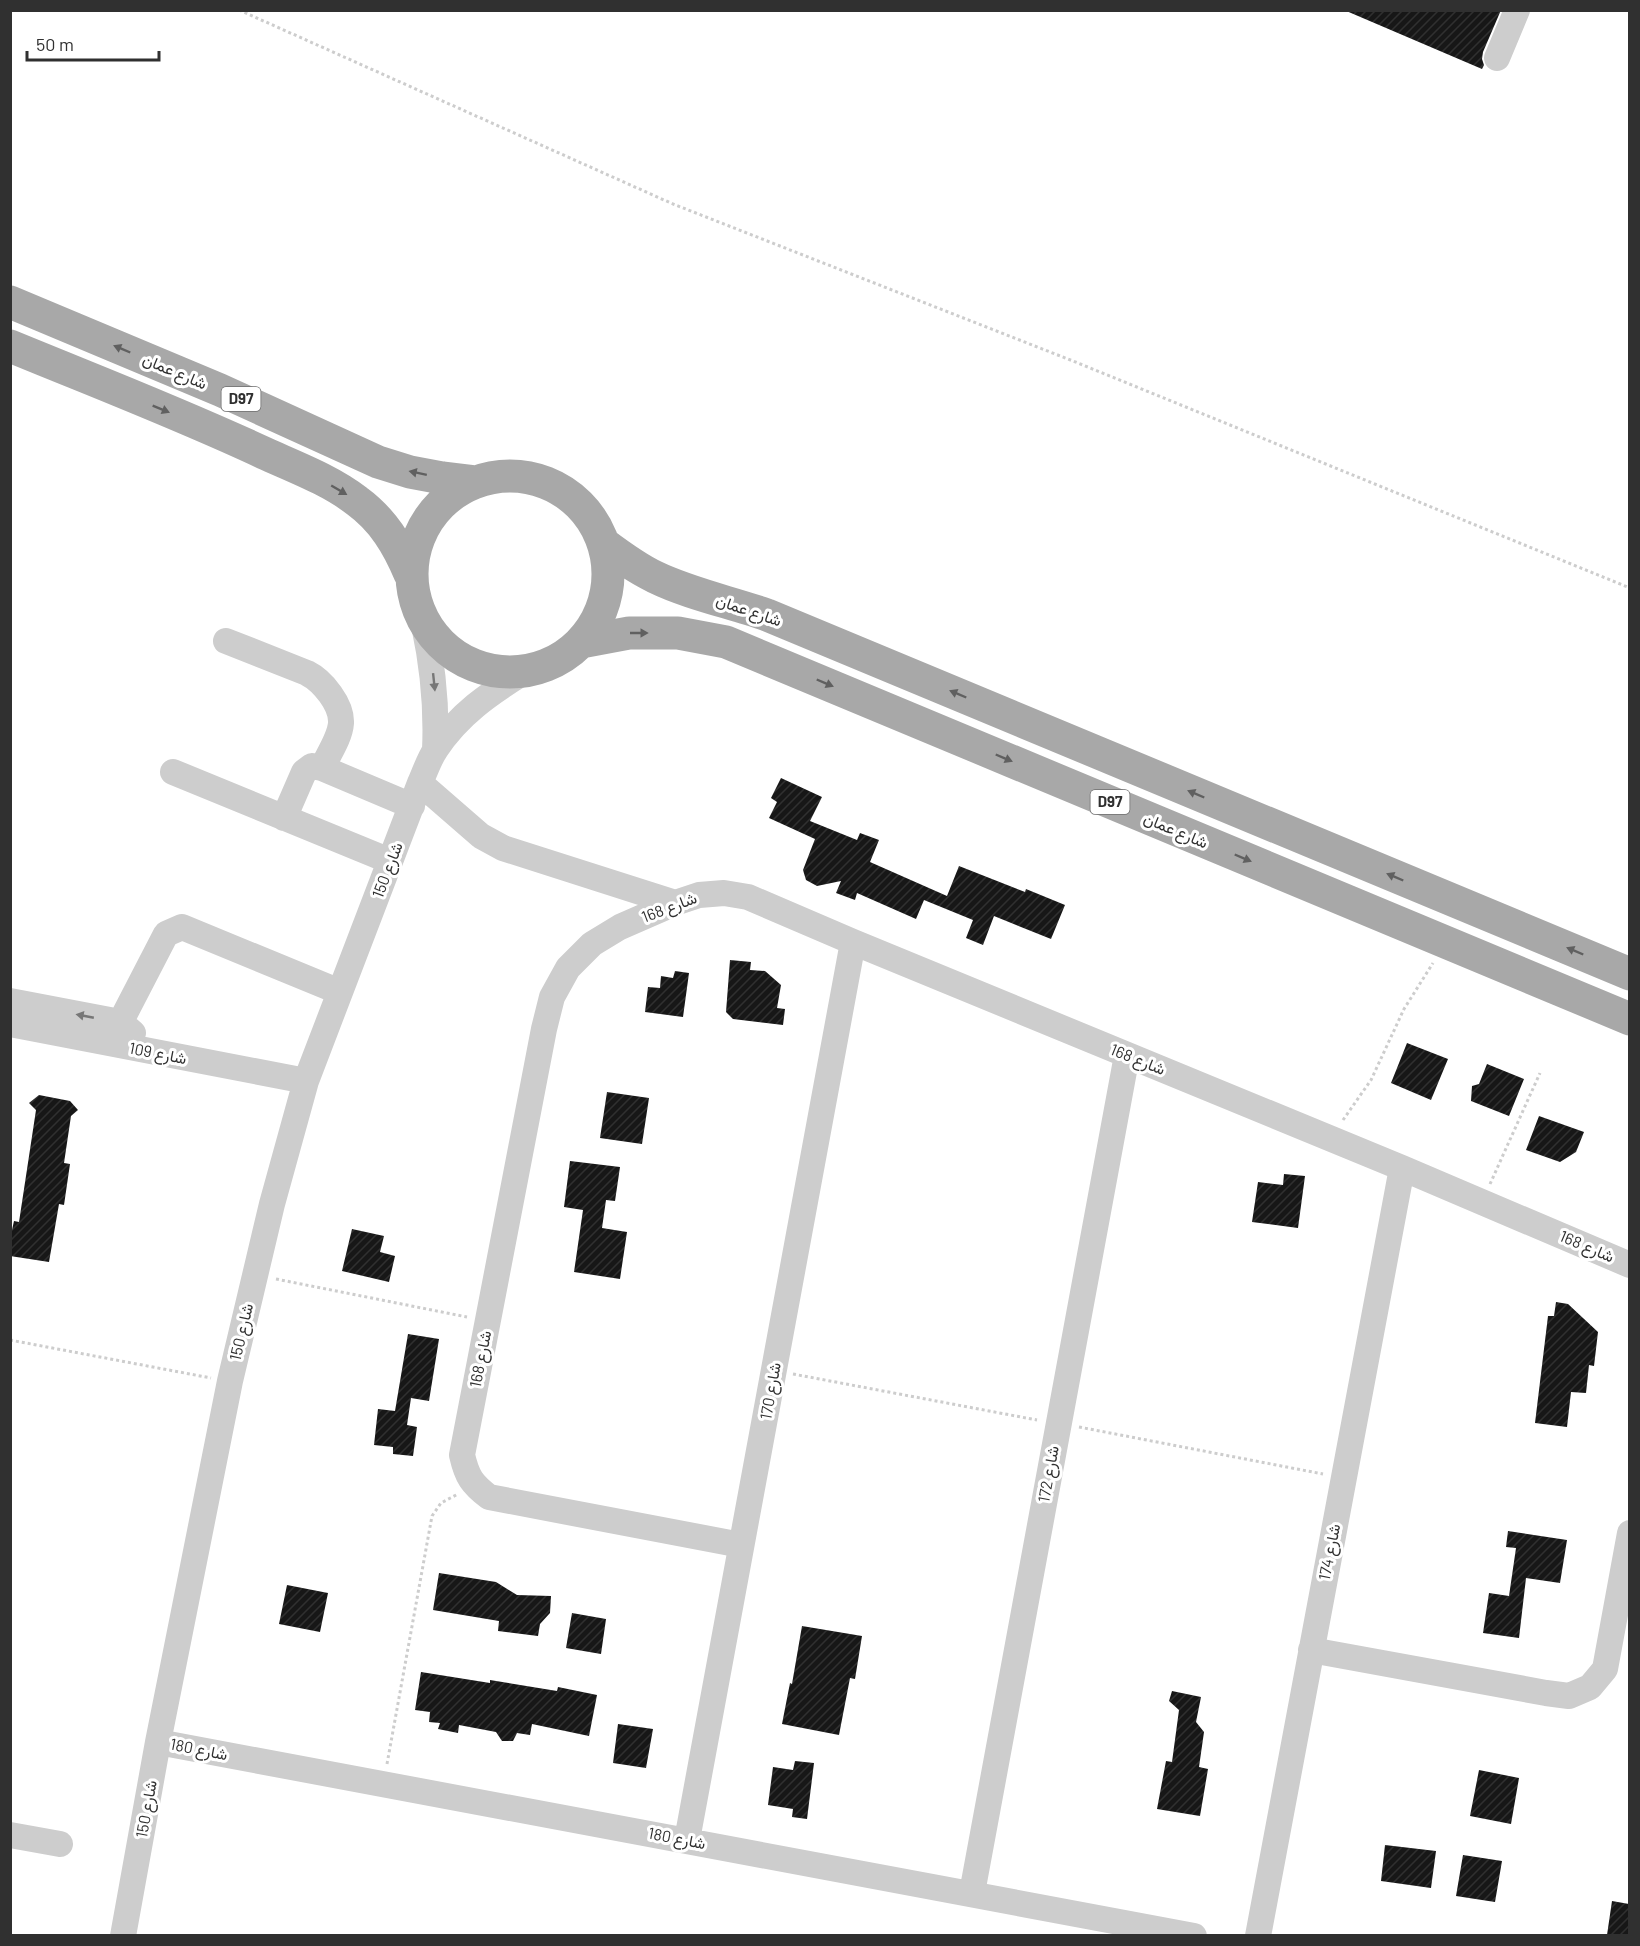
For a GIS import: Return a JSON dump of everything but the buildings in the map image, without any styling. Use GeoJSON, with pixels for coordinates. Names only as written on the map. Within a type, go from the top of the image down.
{"type":"FeatureCollection","features":[{"type":"Feature","properties":{"kind":"main road","name":"شارع عمان"},"geometry":{"type":"LineString","coordinates":[[10,302],[210,386],[378,462],[410,472],[475,482]]}},
{"type":"Feature","properties":{"kind":"main road","name":"D97"},"geometry":{"type":"LineString","coordinates":[[10,346],[206,427],[330,485],[357,501],[380,521],[398,546],[411,573]]}},
{"type":"Feature","properties":{"kind":"main road"},"geometry":{"type":"LineString","coordinates":[[501,476],[528,477],[553,486],[575,500],[587,513],[604,544],[608,570],[606,596],[597,621],[581,642],[555,662],[524,672],[495,671],[467,663],[443,647],[424,625],[414,600],[411,573],[415,544],[429,518],[449,496],[475,482],[501,476]]}},
{"type":"Feature","properties":{"kind":"main road","name":"شارع عمان"},"geometry":{"type":"LineString","coordinates":[[604,544],[628,562],[654,577],[766,615],[1629,974]]}},
{"type":"Feature","properties":{"kind":"main road","name":"شارع عمان"},"geometry":{"type":"LineString","coordinates":[[581,642],[629,633],[678,633],[726,642],[1629,1019]]}},
{"type":"Feature","properties":{"kind":"street"},"geometry":{"type":"LineString","coordinates":[[1497,58],[1517,10]]}},
{"type":"Feature","properties":{"kind":"street","name":"شارع 150"},"geometry":{"type":"LineString","coordinates":[[424,625],[435,687],[435,750]]}},
{"type":"Feature","properties":{"kind":"street"},"geometry":{"type":"LineString","coordinates":[[226,641],[307,673],[326,688],[338,711],[341,723],[322,768]]}},
{"type":"Feature","properties":{"kind":"street","name":"شارع 150"},"geometry":{"type":"LineString","coordinates":[[123,1935],[230,1381],[254,1274],[306,1081],[435,750],[474,705],[524,672]]}},
{"type":"Feature","properties":{"kind":"street"},"geometry":{"type":"LineString","coordinates":[[284,818],[304,772],[312,766],[322,768],[416,795],[503,848],[675,903]]}},
{"type":"Feature","properties":{"kind":"street"},"geometry":{"type":"LineString","coordinates":[[173,772],[390,861]]}},
{"type":"Feature","properties":{"kind":"street","name":"شارع 168"},"geometry":{"type":"LineString","coordinates":[[475,1487],[466,1472],[462,1455],[552,997],[568,968],[592,944],[620,927],[699,895],[724,892],[748,897],[1629,1264]]}},
{"type":"Feature","properties":{"kind":"street"},"geometry":{"type":"LineString","coordinates":[[120,1023],[166,934],[182,927],[340,992]]}},
{"type":"Feature","properties":{"kind":"street","name":"شارع 170"},"geometry":{"type":"LineString","coordinates":[[687,1840],[853,942]]}},
{"type":"Feature","properties":{"kind":"street"},"geometry":{"type":"LineString","coordinates":[[10,1001],[120,1023],[153,1052]]}},
{"type":"Feature","properties":{"kind":"street","name":"شارع 109"},"geometry":{"type":"LineString","coordinates":[[10,1024],[306,1081]]}},
{"type":"Feature","properties":{"kind":"street","name":"شارع 172"},"geometry":{"type":"LineString","coordinates":[[972,1893],[1126,1055]]}},
{"type":"Feature","properties":{"kind":"street","name":"شارع 174"},"geometry":{"type":"LineString","coordinates":[[1258,1935],[1402,1168]]}},
{"type":"Feature","properties":{"kind":"street"},"geometry":{"type":"LineString","coordinates":[[475,1487],[489,1497],[506,1501],[741,1545]]}},
{"type":"Feature","properties":{"kind":"street"},"geometry":{"type":"LineString","coordinates":[[1311,1650],[1569,1696],[1590,1687],[1605,1669],[1629,1533]]}},
{"type":"Feature","properties":{"kind":"street","name":"شارع 180"},"geometry":{"type":"LineString","coordinates":[[159,1742],[1194,1935]]}},
{"type":"Feature","properties":{"kind":"street"},"geometry":{"type":"LineString","coordinates":[[10,1835],[60,1844]]}},
{"type":"Feature","properties":{"kind":"path"},"geometry":{"type":"LineString","coordinates":[[238,10],[673,204],[1073,361],[1629,588]]}},
{"type":"Feature","properties":{"kind":"path"},"geometry":{"type":"LineString","coordinates":[[1329,1139],[1371,1080],[1404,1009],[1446,943]]}},
{"type":"Feature","properties":{"kind":"path"},"geometry":{"type":"LineString","coordinates":[[1482,1202],[1540,1074]]}},
{"type":"Feature","properties":{"kind":"path"},"geometry":{"type":"LineString","coordinates":[[254,1274],[487,1321]]}},
{"type":"Feature","properties":{"kind":"path"},"geometry":{"type":"LineString","coordinates":[[10,1340],[230,1381]]}},
{"type":"Feature","properties":{"kind":"path"},"geometry":{"type":"LineString","coordinates":[[383,1784],[432,1516],[441,1503],[475,1487]]}}]}
